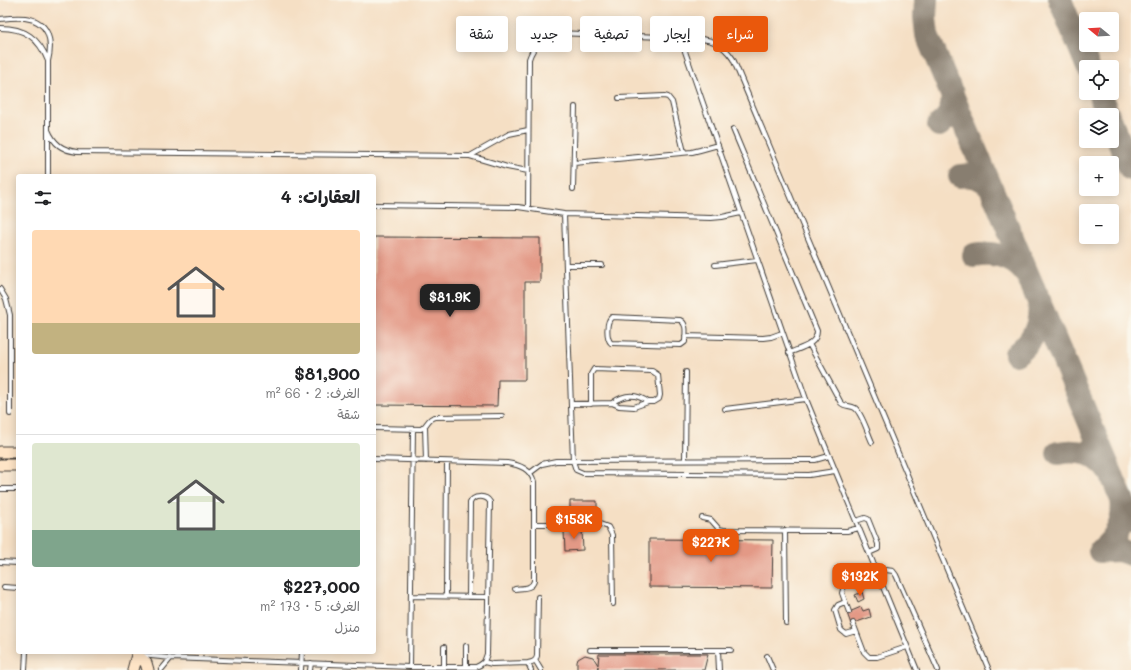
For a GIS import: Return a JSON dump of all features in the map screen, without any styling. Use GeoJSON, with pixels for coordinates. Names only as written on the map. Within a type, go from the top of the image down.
{"type":"FeatureCollection","features":[{"type":"Feature","properties":{"kind":"street"},"geometry":{"type":"LineString","coordinates":[[0,452],[16,452]]}},
{"type":"Feature","properties":{"kind":"street"},"geometry":{"type":"LineString","coordinates":[[0,465],[16,465]]}},
{"type":"Feature","properties":{"kind":"street"},"geometry":{"type":"LineString","coordinates":[[133,670],[137,654]]}},
{"type":"Feature","properties":{"kind":"street"},"geometry":{"type":"LineString","coordinates":[[137,654],[146,663],[148,670]]}},
{"type":"Feature","properties":{"kind":"lane"},"geometry":{"type":"LineString","coordinates":[[0,19],[32,19],[40,24],[47,32],[50,42],[48,61],[48,174]]}},
{"type":"Feature","properties":{"kind":"lane"},"geometry":{"type":"LineString","coordinates":[[0,28],[16,29],[28,34],[42,49],[48,61]]}},
{"type":"Feature","properties":{"kind":"lane"},"geometry":{"type":"LineString","coordinates":[[528,208],[528,59],[534,48],[545,38],[556,33],[650,36]]}},
{"type":"Feature","properties":{"kind":"lane"},"geometry":{"type":"LineString","coordinates":[[705,40],[716,42],[728,52],[733,59],[989,670]]}},
{"type":"Feature","properties":{"kind":"lane"},"geometry":{"type":"LineString","coordinates":[[685,52],[806,399],[917,670]]}},
{"type":"Feature","properties":{"kind":"lane"},"geometry":{"type":"LineString","coordinates":[[619,98],[668,97],[672,102],[684,152]]}},
{"type":"Feature","properties":{"kind":"lane"},"geometry":{"type":"LineString","coordinates":[[573,189],[576,107]]}},
{"type":"Feature","properties":{"kind":"lane"},"geometry":{"type":"LineString","coordinates":[[733,129],[816,329],[817,337],[813,342],[789,353]]}},
{"type":"Feature","properties":{"kind":"lane"},"geometry":{"type":"LineString","coordinates":[[48,130],[52,140],[58,145],[69,151],[77,152],[470,156],[507,167],[528,170]]}},
{"type":"Feature","properties":{"kind":"lane"},"geometry":{"type":"LineString","coordinates":[[470,156],[509,134],[528,130]]}},
{"type":"Feature","properties":{"kind":"lane"},"geometry":{"type":"LineString","coordinates":[[574,163],[700,150],[718,144]]}},
{"type":"Feature","properties":{"kind":"lane"},"geometry":{"type":"LineString","coordinates":[[376,205],[528,208],[564,214],[711,218],[731,216],[741,213]]}},
{"type":"Feature","properties":{"kind":"lane"},"geometry":{"type":"LineString","coordinates":[[564,214],[573,461],[576,470],[583,473],[809,475],[835,471]]}},
{"type":"Feature","properties":{"kind":"lane"},"geometry":{"type":"LineString","coordinates":[[715,265],[757,260]]}},
{"type":"Feature","properties":{"kind":"lane"},"geometry":{"type":"LineString","coordinates":[[566,265],[602,266]]}},
{"type":"Feature","properties":{"kind":"lane"},"geometry":{"type":"LineString","coordinates":[[0,290],[6,299],[10,315],[10,414]]}},
{"type":"Feature","properties":{"kind":"lane"},"geometry":{"type":"LineString","coordinates":[[612,317],[680,320],[685,324],[685,336],[685,342],[681,345],[612,343],[608,340],[609,320],[612,317]]}},
{"type":"Feature","properties":{"kind":"lane"},"geometry":{"type":"LineString","coordinates":[[685,336],[763,338],[782,333]]}},
{"type":"Feature","properties":{"kind":"lane"},"geometry":{"type":"LineString","coordinates":[[809,344],[841,403],[845,406],[854,407],[858,412],[872,442]]}},
{"type":"Feature","properties":{"kind":"lane"},"geometry":{"type":"LineString","coordinates":[[571,404],[591,404],[612,403],[619,406],[634,407],[648,402],[654,402],[660,397],[659,377],[657,373],[652,371],[593,370],[591,374],[591,404]]}},
{"type":"Feature","properties":{"kind":"lane"},"geometry":{"type":"LineString","coordinates":[[685,460],[686,372]]}},
{"type":"Feature","properties":{"kind":"lane"},"geometry":{"type":"LineString","coordinates":[[612,403],[624,396],[630,395],[637,396],[648,402]]}},
{"type":"Feature","properties":{"kind":"lane"},"geometry":{"type":"LineString","coordinates":[[725,409],[806,399]]}},
{"type":"Feature","properties":{"kind":"lane"},"geometry":{"type":"LineString","coordinates":[[426,461],[425,427],[429,420],[433,417],[502,416]]}},
{"type":"Feature","properties":{"kind":"lane"},"geometry":{"type":"LineString","coordinates":[[376,428],[421,429],[425,427]]}},
{"type":"Feature","properties":{"kind":"lane"},"geometry":{"type":"LineString","coordinates":[[410,667],[413,429]]}},
{"type":"Feature","properties":{"kind":"lane"},"geometry":{"type":"LineString","coordinates":[[530,472],[548,462],[815,460],[829,456]]}},
{"type":"Feature","properties":{"kind":"lane"},"geometry":{"type":"LineString","coordinates":[[376,459],[507,463],[521,466],[530,472],[534,482],[533,583],[530,587],[515,589]]}},
{"type":"Feature","properties":{"kind":"lane"},"geometry":{"type":"LineString","coordinates":[[446,596],[447,462]]}},
{"type":"Feature","properties":{"kind":"lane"},"geometry":{"type":"LineString","coordinates":[[0,489],[16,489]]}},
{"type":"Feature","properties":{"kind":"lane"},"geometry":{"type":"LineString","coordinates":[[137,654],[171,658],[326,664],[410,667],[476,667],[484,662],[487,654],[490,502],[487,498],[475,497],[470,503],[469,597]]}},
{"type":"Feature","properties":{"kind":"lane"},"geometry":{"type":"LineString","coordinates":[[702,518],[711,520],[719,528],[724,530],[847,531],[859,528]]}},
{"type":"Feature","properties":{"kind":"lane"},"geometry":{"type":"LineString","coordinates":[[856,521],[865,518],[868,519],[878,544],[878,549],[869,553]]}},
{"type":"Feature","properties":{"kind":"lane"},"geometry":{"type":"LineString","coordinates":[[534,524],[600,524],[608,527],[612,535],[613,604]]}},
{"type":"Feature","properties":{"kind":"lane"},"geometry":{"type":"LineString","coordinates":[[785,530],[786,623]]}},
{"type":"Feature","properties":{"kind":"lane"},"geometry":{"type":"LineString","coordinates":[[0,562],[16,563]]}},
{"type":"Feature","properties":{"kind":"lane"},"geometry":{"type":"LineString","coordinates":[[849,612],[842,591],[844,586],[888,570],[894,573],[938,670]]}},
{"type":"Feature","properties":{"kind":"lane"},"geometry":{"type":"LineString","coordinates":[[4,587],[16,588]]}},
{"type":"Feature","properties":{"kind":"lane"},"geometry":{"type":"LineString","coordinates":[[411,596],[488,597]]}},
{"type":"Feature","properties":{"kind":"lane"},"geometry":{"type":"LineString","coordinates":[[484,662],[492,664],[528,663],[535,660],[537,656],[538,597]]}},
{"type":"Feature","properties":{"kind":"lane"},"geometry":{"type":"LineString","coordinates":[[845,602],[838,605],[835,610],[841,630],[846,634],[856,631]]}},
{"type":"Feature","properties":{"kind":"lane"},"geometry":{"type":"LineString","coordinates":[[853,623],[864,652],[869,657],[877,657],[907,646]]}},
{"type":"Feature","properties":{"kind":"lane"},"geometry":{"type":"LineString","coordinates":[[466,646],[466,667]]}},
{"type":"Feature","properties":{"kind":"lane"},"geometry":{"type":"LineString","coordinates":[[444,647],[444,667]]}},
{"type":"Feature","properties":{"kind":"lane"},"geometry":{"type":"LineString","coordinates":[[590,650],[730,650]]}},
{"type":"Feature","properties":{"kind":"lane"},"geometry":{"type":"LineString","coordinates":[[718,650],[719,670]]}},
{"type":"Feature","properties":{"kind":"lane"},"geometry":{"type":"LineString","coordinates":[[25,670],[26,654]]}},
{"type":"Feature","properties":{"kind":"lane"},"geometry":{"type":"LineString","coordinates":[[301,670],[302,654]]}},
{"type":"Feature","properties":{"kind":"lane"},"geometry":{"type":"LineString","coordinates":[[767,656],[773,670]]}},
{"type":"Feature","properties":{"kind":"lane"},"geometry":{"type":"LineString","coordinates":[[161,670],[171,658]]}},
{"type":"Feature","properties":{"kind":"lane"},"geometry":{"type":"LineString","coordinates":[[535,660],[541,670]]}},
{"type":"Feature","properties":{"kind":"lane"},"geometry":{"type":"LineString","coordinates":[[310,670],[311,663]]}},
{"type":"Feature","properties":{"kind":"lane"},"geometry":{"type":"LineString","coordinates":[[528,663],[531,670]]}},
{"type":"Feature","properties":{"kind":"lane"},"geometry":{"type":"LineString","coordinates":[[323,670],[326,664]]}},
{"type":"Feature","properties":{"kind":"building"},"geometry":{"type":"Polygon","coordinates":[[[376,237],[540,238],[540,282],[525,282],[525,380],[498,380],[497,406],[376,405],[376,237]]]}},
{"type":"Feature","properties":{"kind":"building"},"geometry":{"type":"Polygon","coordinates":[[[570,501],[597,501],[597,520],[570,520],[570,501]]]}},
{"type":"Feature","properties":{"kind":"building"},"geometry":{"type":"Polygon","coordinates":[[[582,530],[583,550],[565,551],[564,531],[582,530]]]}},
{"type":"Feature","properties":{"kind":"building"},"geometry":{"type":"Polygon","coordinates":[[[649,539],[773,540],[772,588],[649,587],[649,539]]]}},
{"type":"Feature","properties":{"kind":"building"},"geometry":{"type":"Polygon","coordinates":[[[862,592],[864,599],[858,602],[855,595],[862,592]]]}},
{"type":"Feature","properties":{"kind":"building"},"geometry":{"type":"Polygon","coordinates":[[[861,607],[863,611],[869,609],[871,617],[851,624],[847,613],[861,607]]]}},
{"type":"Feature","properties":{"kind":"building"},"geometry":{"type":"Polygon","coordinates":[[[599,654],[708,654],[704,670],[598,670],[598,666],[597,670],[577,670],[578,659],[585,655],[593,657],[598,665],[599,654]]]}},
{"type":"Feature","properties":{"kind":"taxiway"},"geometry":{"type":"LineString","coordinates":[[926,0],[925,17],[927,35],[1131,521]]}},
{"type":"Feature","properties":{"kind":"taxiway"},"geometry":{"type":"LineString","coordinates":[[1060,0],[1085,60]]}},
{"type":"Feature","properties":{"kind":"taxiway"},"geometry":{"type":"LineString","coordinates":[[939,125],[946,119],[952,107],[952,93]]}},
{"type":"Feature","properties":{"kind":"taxiway"},"geometry":{"type":"LineString","coordinates":[[1102,100],[1105,108]]}},
{"type":"Feature","properties":{"kind":"taxiway"},"geometry":{"type":"LineString","coordinates":[[1119,141],[1131,169]]}},
{"type":"Feature","properties":{"kind":"taxiway"},"geometry":{"type":"LineString","coordinates":[[960,176],[969,175],[976,177],[984,180],[990,186]]}},
{"type":"Feature","properties":{"kind":"taxiway"},"geometry":{"type":"LineString","coordinates":[[974,255],[989,254],[1004,257],[1016,264],[1027,275]]}},
{"type":"Feature","properties":{"kind":"taxiway"},"geometry":{"type":"LineString","coordinates":[[1016,354],[1027,344],[1035,332],[1038,325],[1040,311],[1039,303]]}},
{"type":"Feature","properties":{"kind":"taxiway"},"geometry":{"type":"LineString","coordinates":[[1058,453],[1073,452],[1087,454],[1100,461],[1110,472]]}},
{"type":"Feature","properties":{"kind":"taxiway"},"geometry":{"type":"LineString","coordinates":[[1100,551],[1111,540],[1121,521],[1123,507],[1122,499]]}},
{"type":"Feature","properties":{"kind":"taxiway"},"geometry":{"type":"LineString","coordinates":[[1100,551],[1119,550],[1131,554]]}}]}
